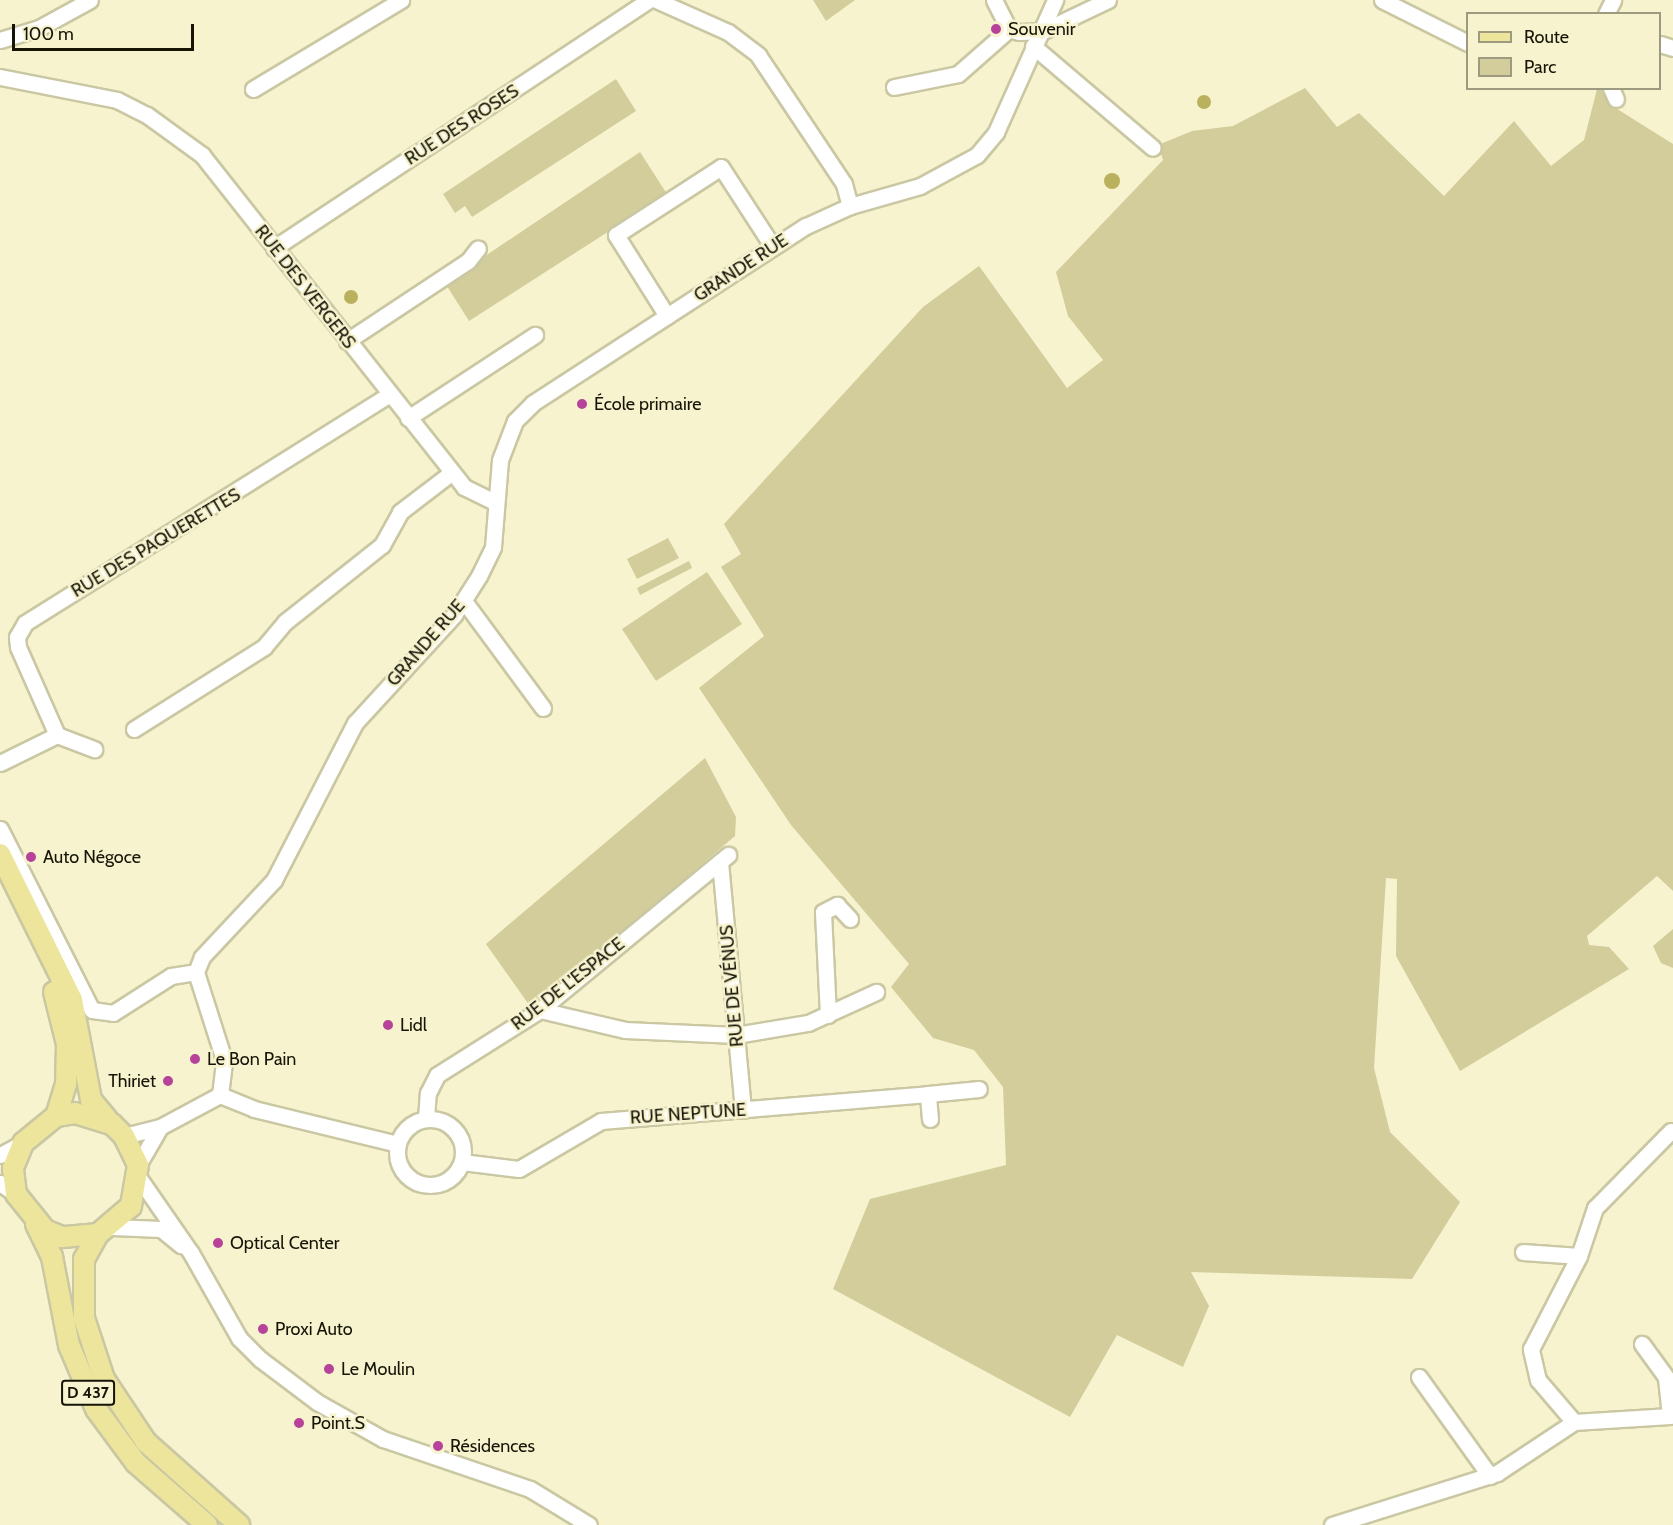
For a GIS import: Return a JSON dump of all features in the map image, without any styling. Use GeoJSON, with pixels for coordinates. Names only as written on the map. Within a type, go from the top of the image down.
{"type":"FeatureCollection","features":[{"type":"Feature","properties":{"kind":"main road"},"geometry":{"type":"LineString","coordinates":[[0,854],[72,1000],[91,1100],[118,1130],[138,1172],[131,1206],[105,1231],[62,1237],[36,1224],[8,1188],[22,1143],[56,1116],[66,1084],[60,1005],[0,882]]}},
{"type":"Feature","properties":{"kind":"main road"},"geometry":{"type":"LineString","coordinates":[[56,1116],[95,1116],[118,1130]]}},
{"type":"Feature","properties":{"kind":"main road","name":"D 437"},"geometry":{"type":"LineString","coordinates":[[36,1224],[52,1257],[69,1345],[96,1409],[136,1463],[207,1525]]}},
{"type":"Feature","properties":{"kind":"main road","name":"D 437"},"geometry":{"type":"LineString","coordinates":[[105,1231],[84,1259],[82,1286],[91,1348],[104,1379],[146,1442],[239,1525]]}},
{"type":"Feature","properties":{"kind":"street"},"geometry":{"type":"LineString","coordinates":[[0,40],[39,28],[90,0]]}},
{"type":"Feature","properties":{"kind":"street"},"geometry":{"type":"LineString","coordinates":[[254,89],[401,0]]}},
{"type":"Feature","properties":{"kind":"street","name":"RUE DES ROSES"},"geometry":{"type":"LineString","coordinates":[[274,248],[648,0]]}},
{"type":"Feature","properties":{"kind":"street"},"geometry":{"type":"LineString","coordinates":[[656,0],[728,32],[758,55],[844,184],[850,206]]}},
{"type":"Feature","properties":{"kind":"street"},"geometry":{"type":"LineString","coordinates":[[994,0],[1009,29]]}},
{"type":"Feature","properties":{"kind":"street","name":"GRANDE RUE"},"geometry":{"type":"LineString","coordinates":[[196,972],[218,937],[251,908],[289,858],[355,723],[464,601],[494,547],[495,502],[500,460],[515,422],[533,403],[773,247],[850,206],[898,195],[977,155],[996,132],[1055,0]]}},
{"type":"Feature","properties":{"kind":"street"},"geometry":{"type":"LineString","coordinates":[[894,87],[958,74],[1009,29],[1043,31],[1108,0]]}},
{"type":"Feature","properties":{"kind":"street"},"geometry":{"type":"LineString","coordinates":[[1382,0],[1466,42]]}},
{"type":"Feature","properties":{"kind":"street"},"geometry":{"type":"LineString","coordinates":[[1033,46],[1153,148]]}},
{"type":"Feature","properties":{"kind":"street"},"geometry":{"type":"LineString","coordinates":[[0,69],[5,79]]}},
{"type":"Feature","properties":{"kind":"street","name":"RUE DES VERGERS"},"geometry":{"type":"LineString","coordinates":[[5,79],[117,100],[147,115],[202,155],[451,473],[475,496],[495,502]]}},
{"type":"Feature","properties":{"kind":"street"},"geometry":{"type":"LineString","coordinates":[[667,316],[616,235],[625,229],[721,167],[773,247]]}},
{"type":"Feature","properties":{"kind":"street"},"geometry":{"type":"LineString","coordinates":[[347,341],[468,261],[478,248]]}},
{"type":"Feature","properties":{"kind":"street"},"geometry":{"type":"LineString","coordinates":[[408,418],[535,335]]}},
{"type":"Feature","properties":{"kind":"street","name":"RUE DES PAQUERETTES"},"geometry":{"type":"LineString","coordinates":[[57,735],[18,647],[17,637],[25,623],[389,395]]}},
{"type":"Feature","properties":{"kind":"street"},"geometry":{"type":"LineString","coordinates":[[134,729],[264,647],[285,622],[382,545],[400,512],[451,473]]}},
{"type":"Feature","properties":{"kind":"street"},"geometry":{"type":"LineString","coordinates":[[464,601],[543,708]]}},
{"type":"Feature","properties":{"kind":"street"},"geometry":{"type":"LineString","coordinates":[[0,763],[57,735],[94,749]]}},
{"type":"Feature","properties":{"kind":"street"},"geometry":{"type":"LineString","coordinates":[[0,829],[92,1010],[113,1013],[171,976],[196,972],[224,1060],[220,1095]]}},
{"type":"Feature","properties":{"kind":"street","name":"RUE DE L'ESPACE"},"geometry":{"type":"LineString","coordinates":[[426,1119],[428,1093],[437,1075],[540,1010],[724,858]]}},
{"type":"Feature","properties":{"kind":"street","name":"RUE DE VÉNUS"},"geometry":{"type":"LineString","coordinates":[[724,858],[743,1110]]}},
{"type":"Feature","properties":{"kind":"street"},"geometry":{"type":"LineString","coordinates":[[828,1015],[823,912],[837,904],[850,919]]}},
{"type":"Feature","properties":{"kind":"street"},"geometry":{"type":"LineString","coordinates":[[540,1010],[625,1030],[736,1035],[828,1015],[876,992]]}},
{"type":"Feature","properties":{"kind":"street","name":"RUE NEPTUNE"},"geometry":{"type":"LineString","coordinates":[[462,1162],[519,1169],[601,1121],[979,1089]]}},
{"type":"Feature","properties":{"kind":"street"},"geometry":{"type":"LineString","coordinates":[[928,1094],[930,1119]]}},
{"type":"Feature","properties":{"kind":"street"},"geometry":{"type":"LineString","coordinates":[[118,1130],[160,1127],[220,1095]]}},
{"type":"Feature","properties":{"kind":"street"},"geometry":{"type":"LineString","coordinates":[[220,1095],[254,1109],[398,1144]]}},
{"type":"Feature","properties":{"kind":"street"},"geometry":{"type":"LineString","coordinates":[[426,1119],[452,1127],[462,1143],[462,1162],[438,1184],[416,1182],[400,1166],[398,1144],[406,1129],[426,1119]]}},
{"type":"Feature","properties":{"kind":"street"},"geometry":{"type":"LineString","coordinates":[[160,1127],[138,1172],[191,1253],[239,1338],[260,1359],[317,1402],[383,1439],[530,1489],[588,1525]]}},
{"type":"Feature","properties":{"kind":"street"},"geometry":{"type":"LineString","coordinates":[[1574,1422],[1538,1380],[1531,1349],[1579,1256],[1595,1208],[1671,1131]]}},
{"type":"Feature","properties":{"kind":"street"},"geometry":{"type":"LineString","coordinates":[[0,1155],[22,1143]]}},
{"type":"Feature","properties":{"kind":"street"},"geometry":{"type":"LineString","coordinates":[[105,1231],[161,1229],[191,1253]]}},
{"type":"Feature","properties":{"kind":"street"},"geometry":{"type":"LineString","coordinates":[[1523,1252],[1579,1256]]}},
{"type":"Feature","properties":{"kind":"street"},"geometry":{"type":"LineString","coordinates":[[1332,1525],[1490,1476],[1574,1422],[1672,1415],[1666,1377],[1642,1344]]}},
{"type":"Feature","properties":{"kind":"street"},"geometry":{"type":"LineString","coordinates":[[1419,1377],[1490,1476]]}},
{"type":"Feature","properties":{"kind":"green space"},"geometry":{"type":"Polygon","coordinates":[[[813,0],[855,0],[826,21],[813,0]]]}},
{"type":"Feature","properties":{"kind":"green space"},"geometry":{"type":"Polygon","coordinates":[[[616,79],[636,111],[472,217],[465,206],[455,213],[443,194],[616,79]]]}},
{"type":"Feature","properties":{"kind":"green space"},"geometry":{"type":"Polygon","coordinates":[[[1305,88],[1337,127],[1359,113],[1444,196],[1514,121],[1551,166],[1584,140],[1597,90],[1604,90],[1614,107],[1673,144],[1673,891],[1657,876],[1587,936],[1589,945],[1609,947],[1629,969],[1460,1071],[1396,956],[1397,879],[1386,878],[1374,1068],[1390,1132],[1460,1202],[1412,1279],[1191,1272],[1209,1306],[1183,1367],[1117,1335],[1070,1417],[833,1289],[870,1199],[1006,1165],[1003,1087],[974,1050],[933,1038],[891,987],[909,964],[791,825],[699,688],[764,636],[721,567],[741,554],[724,524],[923,307],[979,266],[1067,388],[1103,360],[1068,316],[1056,272],[1163,160],[1158,145],[1192,131],[1233,126],[1305,88]]]}},
{"type":"Feature","properties":{"kind":"green space"},"geometry":{"type":"Polygon","coordinates":[[[640,152],[667,194],[469,321],[445,283],[640,152]]]}},
{"type":"Feature","properties":{"kind":"green space"},"geometry":{"type":"Polygon","coordinates":[[[668,538],[679,558],[637,579],[627,559],[668,538]]]}},
{"type":"Feature","properties":{"kind":"green space"},"geometry":{"type":"Polygon","coordinates":[[[689,561],[692,568],[640,595],[637,588],[689,561]]]}},
{"type":"Feature","properties":{"kind":"green space"},"geometry":{"type":"Polygon","coordinates":[[[707,572],[742,624],[656,681],[622,629],[707,572]]]}},
{"type":"Feature","properties":{"kind":"green space"},"geometry":{"type":"Polygon","coordinates":[[[705,758],[736,817],[735,836],[532,1009],[486,944],[705,758]]]}},
{"type":"Feature","properties":{"kind":"green space"},"geometry":{"type":"Polygon","coordinates":[[[1673,929],[1673,968],[1661,963],[1653,946],[1673,929]]]}},
{"type":"Feature","properties":{"kind":"shaded area"},"geometry":{"type":"Polygon","coordinates":[[[1201,95],[1207,95],[1211,102],[1207,109],[1201,109],[1197,105],[1197,99],[1201,95]]]}},
{"type":"Feature","properties":{"kind":"shaded area"},"geometry":{"type":"Polygon","coordinates":[[[1112,173],[1118,175],[1120,181],[1118,187],[1112,189],[1106,187],[1104,181],[1106,175],[1112,173]]]}},
{"type":"Feature","properties":{"kind":"shaded area"},"geometry":{"type":"Polygon","coordinates":[[[351,290],[356,292],[358,297],[356,302],[351,304],[346,302],[344,297],[346,292],[351,290]]]}},
{"type":"Feature","properties":{"kind":"place","name":"Souvenir"},"geometry":{"type":"Point","coordinates":[996,29]}},
{"type":"Feature","properties":{"kind":"place","name":"École primaire"},"geometry":{"type":"Point","coordinates":[582,404]}},
{"type":"Feature","properties":{"kind":"place","name":"Auto Négoce"},"geometry":{"type":"Point","coordinates":[31,857]}},
{"type":"Feature","properties":{"kind":"place","name":"Lidl"},"geometry":{"type":"Point","coordinates":[388,1025]}},
{"type":"Feature","properties":{"kind":"place","name":"Le Bon Pain"},"geometry":{"type":"Point","coordinates":[195,1059]}},
{"type":"Feature","properties":{"kind":"place","name":"Thiriet"},"geometry":{"type":"Point","coordinates":[168,1081]}},
{"type":"Feature","properties":{"kind":"place","name":"Optical Center"},"geometry":{"type":"Point","coordinates":[218,1243]}},
{"type":"Feature","properties":{"kind":"place","name":"Proxi Auto"},"geometry":{"type":"Point","coordinates":[263,1329]}},
{"type":"Feature","properties":{"kind":"place","name":"Le Moulin"},"geometry":{"type":"Point","coordinates":[329,1369]}},
{"type":"Feature","properties":{"kind":"place","name":"Point.S"},"geometry":{"type":"Point","coordinates":[299,1423]}},
{"type":"Feature","properties":{"kind":"place","name":"Résidences"},"geometry":{"type":"Point","coordinates":[438,1446]}}]}
